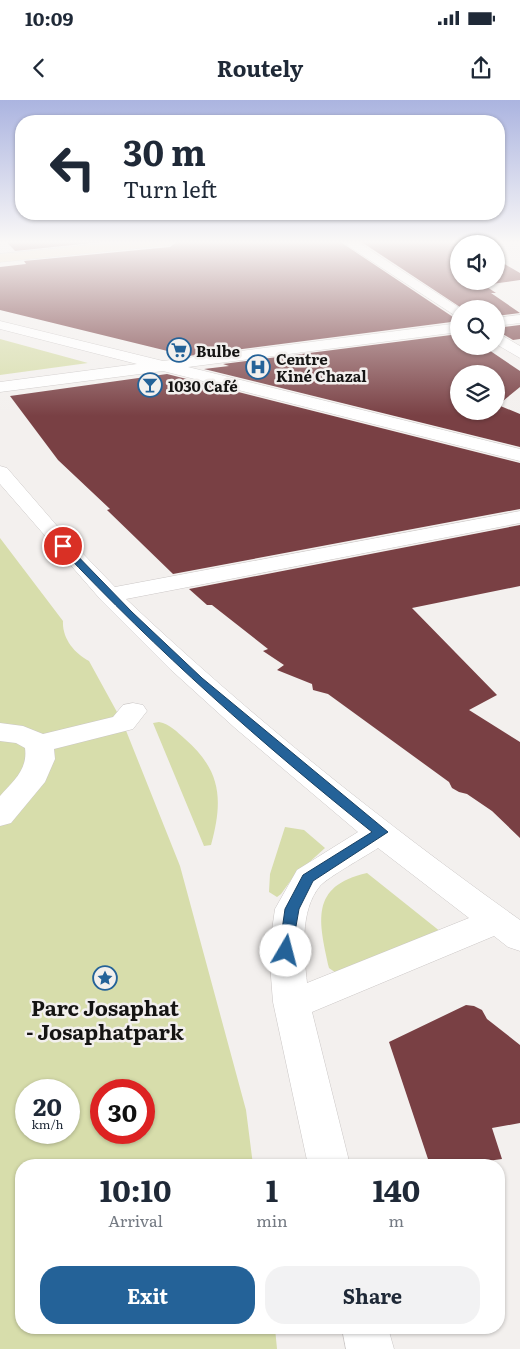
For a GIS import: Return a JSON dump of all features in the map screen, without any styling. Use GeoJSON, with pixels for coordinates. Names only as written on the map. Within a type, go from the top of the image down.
{"type":"FeatureCollection","features":[{"type":"Feature","properties":{"kind":"street"},"geometry":{"type":"LineString","coordinates":[[436,299],[450,308]]}},
{"type":"Feature","properties":{"kind":"street"},"geometry":{"type":"LineString","coordinates":[[505,321],[520,319]]}},
{"type":"Feature","properties":{"kind":"street"},"geometry":{"type":"LineString","coordinates":[[0,325],[520,456]]}},
{"type":"Feature","properties":{"kind":"street"},"geometry":{"type":"LineString","coordinates":[[0,387],[450,328]]}},
{"type":"Feature","properties":{"kind":"street"},"geometry":{"type":"LineString","coordinates":[[505,344],[520,353]]}},
{"type":"Feature","properties":{"kind":"street"},"geometry":{"type":"LineString","coordinates":[[0,472],[40,522],[109,595],[198,680],[304,771],[509,929]]}},
{"type":"Feature","properties":{"kind":"street"},"geometry":{"type":"LineString","coordinates":[[109,595],[520,517]]}},
{"type":"Feature","properties":{"kind":"street"},"geometry":{"type":"LineString","coordinates":[[0,732],[23,736],[40,744],[123,723],[133,710]]}},
{"type":"Feature","properties":{"kind":"street"},"geometry":{"type":"LineString","coordinates":[[0,816],[35,775],[41,759],[40,744]]}},
{"type":"Feature","properties":{"kind":"street"},"geometry":{"type":"LineString","coordinates":[[328,1159],[290,1002],[286,951],[292,909],[308,878],[381,832]]}},
{"type":"Feature","properties":{"kind":"street"},"geometry":{"type":"LineString","coordinates":[[290,1002],[308,998],[509,929]]}},
{"type":"Feature","properties":{"kind":"street"},"geometry":{"type":"LineString","coordinates":[[366,1334],[370,1349]]}},
{"type":"Feature","properties":{"kind":"green space"},"geometry":{"type":"Polygon","coordinates":[[[0,339],[88,363],[0,375],[0,339]]]}},
{"type":"Feature","properties":{"kind":"green space","name":"Parc Josaphat - Josaphatpark"},"geometry":{"type":"Polygon","coordinates":[[[0,538],[63,621],[67,639],[78,654],[89,661],[123,723],[180,866],[246,1110],[252,1159],[15,1159],[15,1334],[276,1334],[277,1349],[0,1349],[0,538]]]}},
{"type":"Feature","properties":{"kind":"green space"},"geometry":{"type":"Polygon","coordinates":[[[159,722],[167,725],[185,739],[197,751],[213,775],[218,801],[211,845],[204,846],[153,723],[159,722]]]}},
{"type":"Feature","properties":{"kind":"green space"},"geometry":{"type":"Polygon","coordinates":[[[285,827],[304,830],[325,848],[294,876],[277,897],[269,892],[270,874],[285,827]]]}},
{"type":"Feature","properties":{"kind":"green space"},"geometry":{"type":"Polygon","coordinates":[[[367,873],[441,932],[339,975],[329,968],[321,921],[322,908],[327,897],[335,887],[348,879],[367,873]]]}},
{"type":"Feature","properties":{"kind":"building"},"geometry":{"type":"Polygon","coordinates":[[[0,299],[426,299],[450,315],[450,322],[188,356],[0,310],[0,299]]]}},
{"type":"Feature","properties":{"kind":"building"},"geometry":{"type":"Polygon","coordinates":[[[448,299],[500,299],[501,300],[448,299]]]}},
{"type":"Feature","properties":{"kind":"building"},"geometry":{"type":"Polygon","coordinates":[[[505,303],[520,313],[505,315],[505,303]]]}},
{"type":"Feature","properties":{"kind":"building"},"geometry":{"type":"Polygon","coordinates":[[[520,325],[520,339],[513,340],[505,335],[505,327],[520,325]]]}},
{"type":"Feature","properties":{"kind":"building"},"geometry":{"type":"Polygon","coordinates":[[[450,335],[450,355],[496,355],[520,371],[520,387],[505,399],[505,365],[450,365],[450,420],[505,420],[505,408],[520,414],[520,447],[204,369],[229,366],[223,364],[450,335]]]}},
{"type":"Feature","properties":{"kind":"building"},"geometry":{"type":"Polygon","coordinates":[[[167,374],[520,463],[520,509],[173,574],[107,510],[110,509],[58,460],[10,396],[167,374]]]}},
{"type":"Feature","properties":{"kind":"building"},"geometry":{"type":"Polygon","coordinates":[[[520,525],[520,586],[412,608],[497,695],[469,710],[520,742],[520,838],[492,811],[467,794],[452,788],[449,782],[328,694],[313,690],[312,684],[277,670],[284,665],[263,651],[268,649],[212,605],[207,605],[189,589],[520,525]]]}},
{"type":"Feature","properties":{"kind":"building"},"geometry":{"type":"Polygon","coordinates":[[[466,1005],[482,1010],[487,1019],[520,1045],[520,1123],[492,1128],[502,1159],[428,1159],[389,1042],[466,1005]]]}},
{"type":"Feature","properties":{"kind":"place","name":"Bulbe"},"geometry":{"type":"Point","coordinates":[179,350]}},
{"type":"Feature","properties":{"kind":"place","name":"Centre Kiné Chazal"},"geometry":{"type":"Point","coordinates":[258,367]}},
{"type":"Feature","properties":{"kind":"place","name":"1030 Café"},"geometry":{"type":"Point","coordinates":[150,385]}},
{"type":"Feature","properties":{"kind":"place","name":"Parc Josaphat - Josaphatpark"},"geometry":{"type":"Point","coordinates":[105,978]}},
{"type":"Feature","properties":{"kind":"route"},"geometry":{"type":"LineString","coordinates":[[63,546],[128,614],[198,680],[304,771],[381,832],[308,878],[292,909],[286,951]]}}]}
